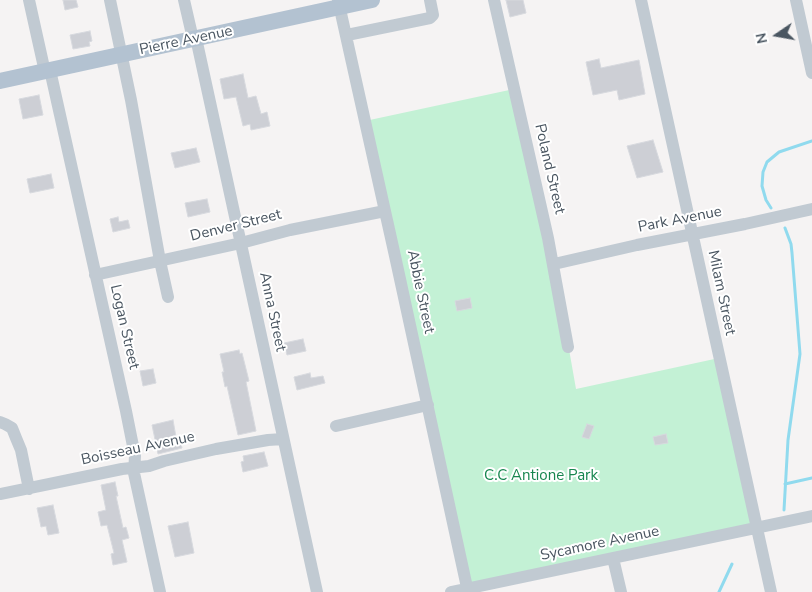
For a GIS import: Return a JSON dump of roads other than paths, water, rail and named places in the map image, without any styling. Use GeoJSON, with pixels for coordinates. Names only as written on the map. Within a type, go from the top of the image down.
{"type":"FeatureCollection","features":[{"type":"Feature","properties":{"kind":"main road","name":"Pierre Avenue"},"geometry":{"type":"LineString","coordinates":[[0,81],[195,39],[339,4],[372,0]]}},
{"type":"Feature","properties":{"kind":"street","name":"Logan Street"},"geometry":{"type":"LineString","coordinates":[[29,0],[126,410],[135,456],[134,473],[160,592]]}},
{"type":"Feature","properties":{"kind":"street"},"geometry":{"type":"LineString","coordinates":[[110,0],[168,297]]}},
{"type":"Feature","properties":{"kind":"street","name":"Anna Street"},"geometry":{"type":"LineString","coordinates":[[184,0],[195,39],[241,243],[317,592]]}},
{"type":"Feature","properties":{"kind":"street"},"geometry":{"type":"LineString","coordinates":[[347,35],[430,18],[433,15],[430,0]]}},
{"type":"Feature","properties":{"kind":"street","name":"Poland Street"},"geometry":{"type":"LineString","coordinates":[[494,0],[554,264],[568,347]]}},
{"type":"Feature","properties":{"kind":"street","name":"Milam Street"},"geometry":{"type":"LineString","coordinates":[[640,0],[771,592]]}},
{"type":"Feature","properties":{"kind":"street"},"geometry":{"type":"LineString","coordinates":[[796,0],[812,73]]}},
{"type":"Feature","properties":{"kind":"street","name":"Abbie Street"},"geometry":{"type":"LineString","coordinates":[[339,4],[468,590]]}},
{"type":"Feature","properties":{"kind":"street","name":"Park Avenue"},"geometry":{"type":"LineString","coordinates":[[554,264],[812,209]]}},
{"type":"Feature","properties":{"kind":"street","name":"Denver Street"},"geometry":{"type":"LineString","coordinates":[[95,276],[290,230],[385,211]]}},
{"type":"Feature","properties":{"kind":"street"},"geometry":{"type":"LineString","coordinates":[[336,426],[428,405]]}},
{"type":"Feature","properties":{"kind":"street"},"geometry":{"type":"LineString","coordinates":[[0,422],[12,428],[21,450],[29,489]]}},
{"type":"Feature","properties":{"kind":"street","name":"Boisseau Avenue"},"geometry":{"type":"LineString","coordinates":[[0,494],[122,469],[149,466],[164,461],[245,444],[283,439]]}},
{"type":"Feature","properties":{"kind":"street","name":"Sycamore Avenue"},"geometry":{"type":"LineString","coordinates":[[451,592],[468,590],[812,516]]}},
{"type":"Feature","properties":{"kind":"street"},"geometry":{"type":"LineString","coordinates":[[613,558],[621,592]]}},
{"type":"Feature","properties":{"kind":"waterway"},"geometry":{"type":"LineString","coordinates":[[771,208],[766,200],[762,186],[763,172],[767,162],[779,152],[812,141]]}},
{"type":"Feature","properties":{"kind":"waterway"},"geometry":{"type":"LineString","coordinates":[[784,510],[788,440],[800,354],[791,244],[785,228]]}},
{"type":"Feature","properties":{"kind":"waterway"},"geometry":{"type":"LineString","coordinates":[[785,484],[812,478]]}},
{"type":"Feature","properties":{"kind":"waterway"},"geometry":{"type":"LineString","coordinates":[[719,592],[732,564]]}},
{"type":"Feature","properties":{"kind":"park label","name":"C.C Antione Park"},"geometry":{"type":"Point","coordinates":[541,476]}}]}
